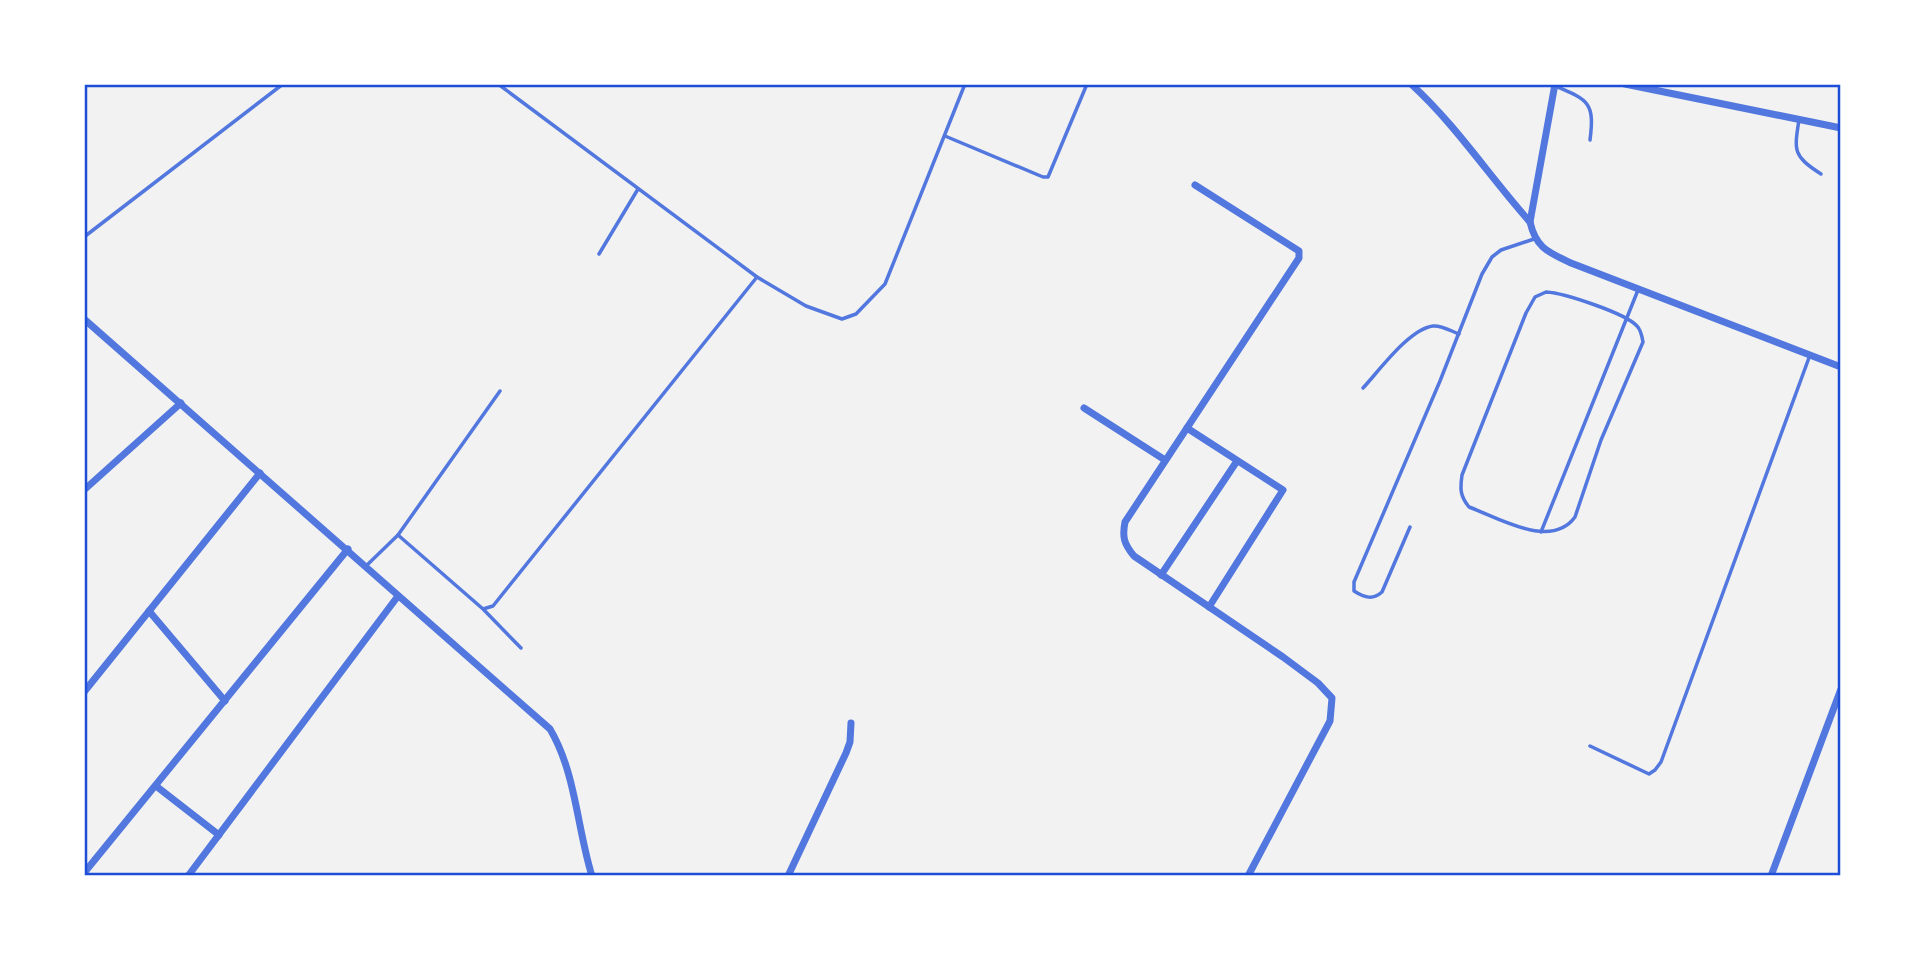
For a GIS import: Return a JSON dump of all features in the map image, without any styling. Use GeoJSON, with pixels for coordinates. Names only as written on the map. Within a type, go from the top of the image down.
{"type":"FeatureCollection","features":[{"type":"Feature","properties":{"kind":"street"},"geometry":{"type":"LineString","coordinates":[[1411,84],[1443,115],[1530,222]]}},
{"type":"Feature","properties":{"kind":"street"},"geometry":{"type":"LineString","coordinates":[[1625,84],[1652,87],[1841,128]]}},
{"type":"Feature","properties":{"kind":"street"},"geometry":{"type":"LineString","coordinates":[[1555,85],[1530,222],[1534,239],[1544,249],[1841,367]]}},
{"type":"Feature","properties":{"kind":"street"},"geometry":{"type":"LineString","coordinates":[[1195,185],[1298,251],[1299,258],[1125,522],[1122,534],[1124,545],[1134,556],[1318,683],[1332,698],[1330,721],[1248,876]]}},
{"type":"Feature","properties":{"kind":"street"},"geometry":{"type":"LineString","coordinates":[[84,319],[550,729],[562,749],[589,874]]}},
{"type":"Feature","properties":{"kind":"street"},"geometry":{"type":"LineString","coordinates":[[84,490],[181,403]]}},
{"type":"Feature","properties":{"kind":"street"},"geometry":{"type":"LineString","coordinates":[[1084,408],[1166,460]]}},
{"type":"Feature","properties":{"kind":"street"},"geometry":{"type":"LineString","coordinates":[[1187,428],[1283,490],[1209,607]]}},
{"type":"Feature","properties":{"kind":"street"},"geometry":{"type":"LineString","coordinates":[[1161,575],[1237,461]]}},
{"type":"Feature","properties":{"kind":"street"},"geometry":{"type":"LineString","coordinates":[[84,692],[260,473]]}},
{"type":"Feature","properties":{"kind":"street"},"geometry":{"type":"LineString","coordinates":[[84,873],[348,549]]}},
{"type":"Feature","properties":{"kind":"street"},"geometry":{"type":"LineString","coordinates":[[188,876],[398,596]]}},
{"type":"Feature","properties":{"kind":"street"},"geometry":{"type":"LineString","coordinates":[[149,611],[225,701]]}},
{"type":"Feature","properties":{"kind":"street"},"geometry":{"type":"LineString","coordinates":[[1771,876],[1841,689]]}},
{"type":"Feature","properties":{"kind":"street"},"geometry":{"type":"LineString","coordinates":[[788,876],[846,753],[850,743],[851,723]]}},
{"type":"Feature","properties":{"kind":"street"},"geometry":{"type":"LineString","coordinates":[[156,786],[219,835]]}},
{"type":"Feature","properties":{"kind":"lane"},"geometry":{"type":"LineString","coordinates":[[84,237],[283,84]]}},
{"type":"Feature","properties":{"kind":"lane"},"geometry":{"type":"LineString","coordinates":[[498,84],[757,277],[806,306],[842,319],[856,314],[885,284],[965,84]]}},
{"type":"Feature","properties":{"kind":"lane"},"geometry":{"type":"LineString","coordinates":[[945,136],[1048,177],[1087,84]]}},
{"type":"Feature","properties":{"kind":"lane"},"geometry":{"type":"LineString","coordinates":[[1555,85],[1581,97],[1588,104],[1593,119],[1590,140]]}},
{"type":"Feature","properties":{"kind":"lane"},"geometry":{"type":"LineString","coordinates":[[1799,120],[1795,145],[1797,155],[1821,174]]}},
{"type":"Feature","properties":{"kind":"lane"},"geometry":{"type":"LineString","coordinates":[[599,254],[638,189]]}},
{"type":"Feature","properties":{"kind":"lane"},"geometry":{"type":"LineString","coordinates":[[1410,527],[1382,592],[1370,598],[1354,591],[1354,582],[1482,274],[1492,257],[1501,250],[1534,239]]}},
{"type":"Feature","properties":{"kind":"lane"},"geometry":{"type":"LineString","coordinates":[[483,609],[498,602],[757,277]]}},
{"type":"Feature","properties":{"kind":"lane"},"geometry":{"type":"LineString","coordinates":[[1541,532],[1639,289]]}},
{"type":"Feature","properties":{"kind":"lane"},"geometry":{"type":"LineString","coordinates":[[1546,292],[1558,293],[1626,318],[1641,331],[1643,342],[1601,440],[1575,517],[1568,527],[1541,532],[1528,530],[1469,507],[1462,499],[1460,489],[1462,475],[1527,313],[1535,297],[1546,292]]}},
{"type":"Feature","properties":{"kind":"lane"},"geometry":{"type":"LineString","coordinates":[[1363,388],[1411,337],[1424,328],[1436,325],[1459,334]]}},
{"type":"Feature","properties":{"kind":"lane"},"geometry":{"type":"LineString","coordinates":[[1590,746],[1649,774],[1661,762],[1810,355]]}},
{"type":"Feature","properties":{"kind":"lane"},"geometry":{"type":"LineString","coordinates":[[365,568],[398,535],[500,391]]}},
{"type":"Feature","properties":{"kind":"lane"},"geometry":{"type":"LineString","coordinates":[[398,535],[483,609],[521,648]]}}]}
